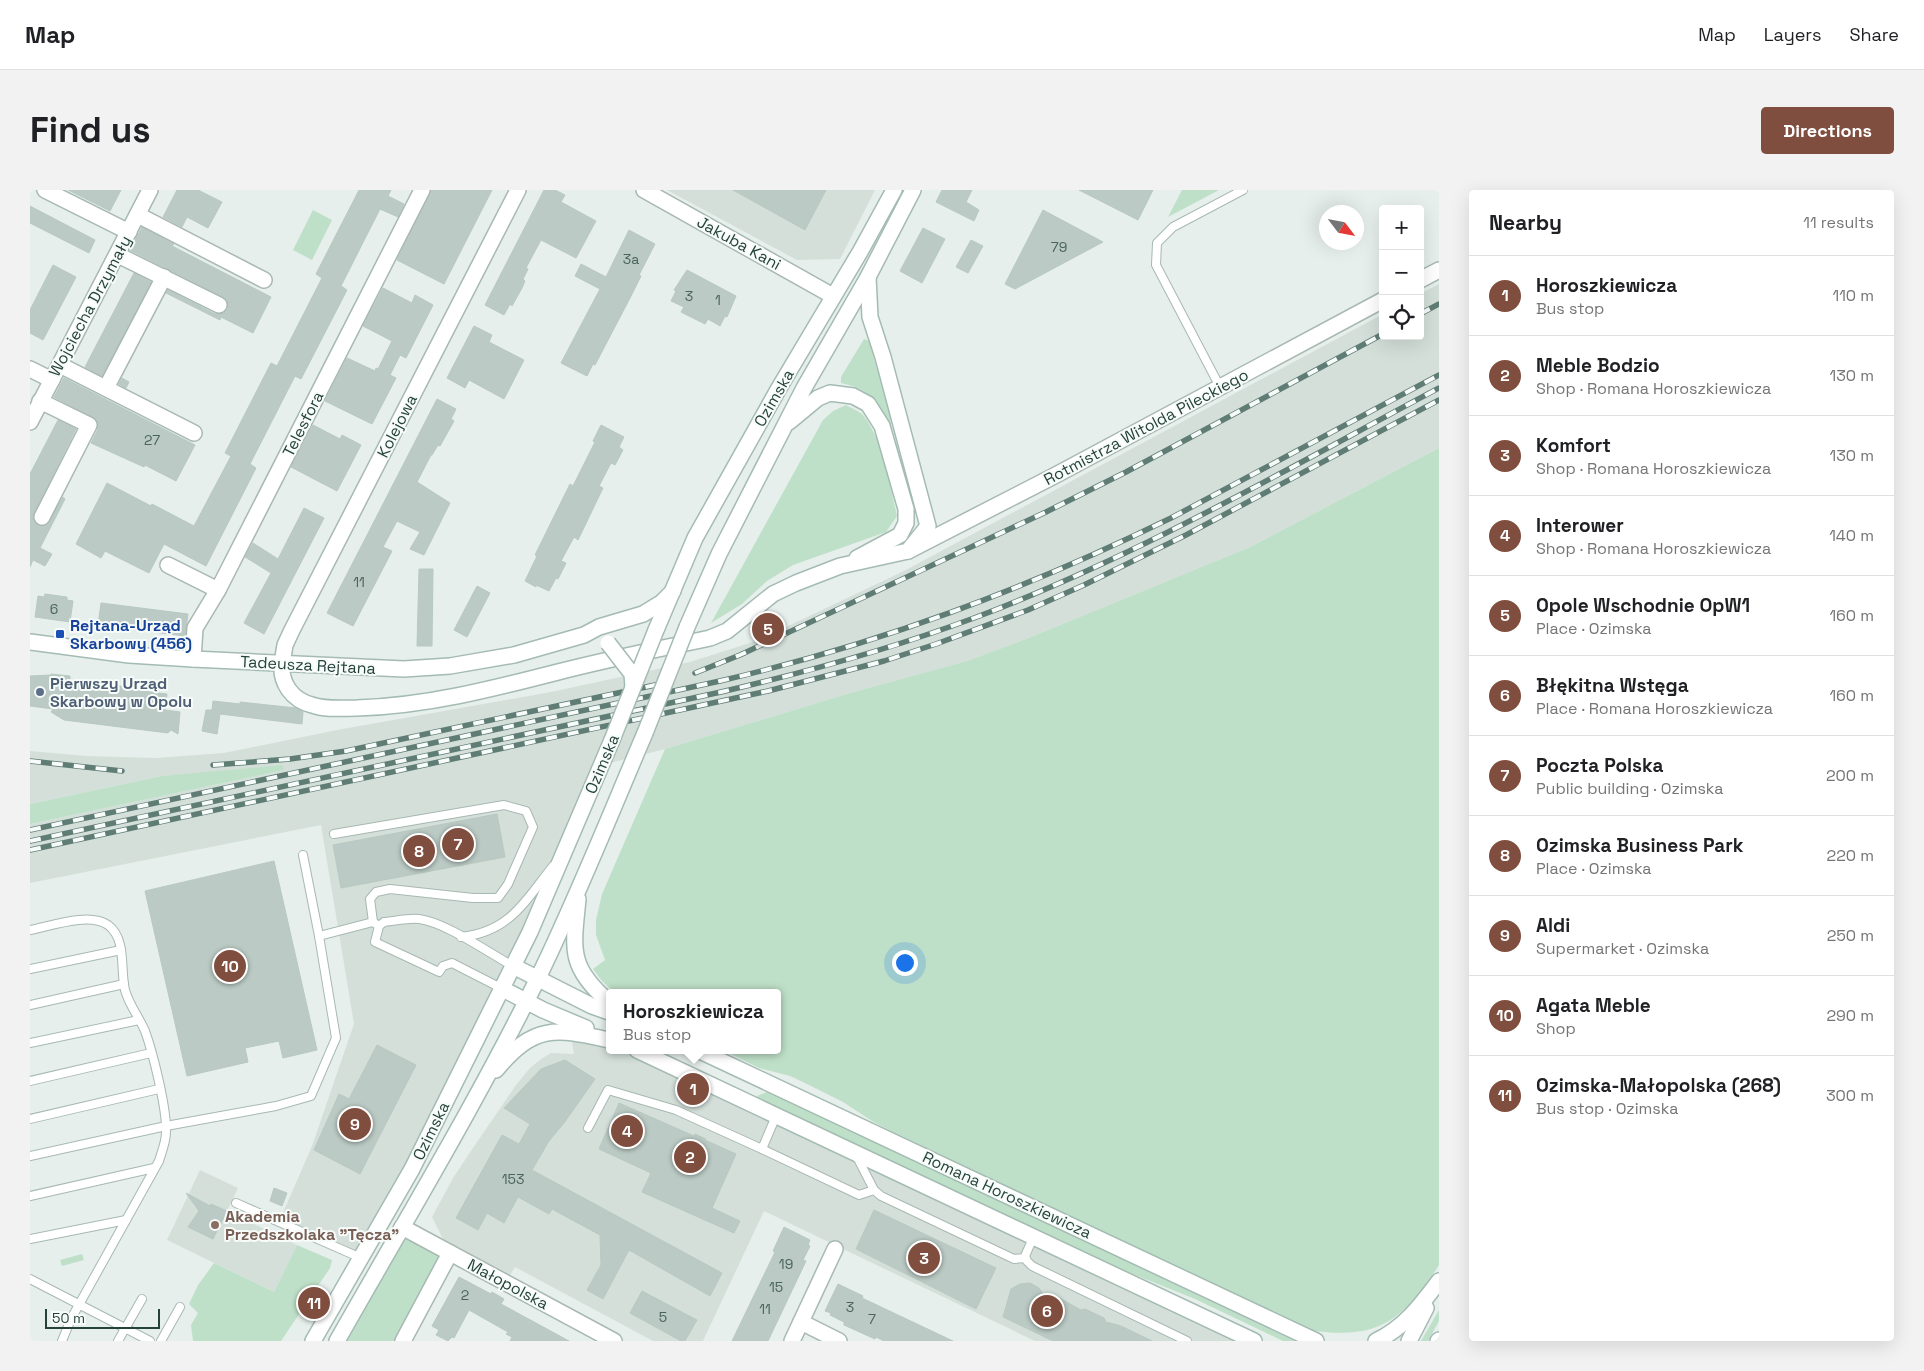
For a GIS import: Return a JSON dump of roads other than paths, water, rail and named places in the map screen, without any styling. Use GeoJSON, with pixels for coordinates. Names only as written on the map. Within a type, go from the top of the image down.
{"type":"FeatureCollection","features":[{"type":"Feature","properties":{"kind":"street"},"geometry":{"type":"LineString","coordinates":[[46,190],[129,232]]}},
{"type":"Feature","properties":{"kind":"street","name":"Wojciecha Drzymały"},"geometry":{"type":"LineString","coordinates":[[30,422],[150,190]]}},
{"type":"Feature","properties":{"kind":"street","name":"Telesfora"},"geometry":{"type":"LineString","coordinates":[[193,659],[195,628],[218,590],[422,190]]}},
{"type":"Feature","properties":{"kind":"street","name":"Kolejowa"},"geometry":{"type":"LineString","coordinates":[[282,663],[285,644],[518,190]]}},
{"type":"Feature","properties":{"kind":"street","name":"Jakuba Kani"},"geometry":{"type":"LineString","coordinates":[[644,190],[833,296]]}},
{"type":"Feature","properties":{"kind":"street","name":"Ozimska"},"geometry":{"type":"LineString","coordinates":[[313,1341],[412,1169],[513,966],[567,848],[695,538],[894,190]]}},
{"type":"Feature","properties":{"kind":"street","name":"Ozimska"},"geometry":{"type":"LineString","coordinates":[[337,1341],[483,1084],[537,979],[580,887],[719,554],[804,388],[868,277],[913,190]]}},
{"type":"Feature","properties":{"kind":"street"},"geometry":{"type":"LineString","coordinates":[[138,215],[264,280]]}},
{"type":"Feature","properties":{"kind":"street"},"geometry":{"type":"LineString","coordinates":[[118,254],[219,305]]}},
{"type":"Feature","properties":{"kind":"street"},"geometry":{"type":"LineString","coordinates":[[1424,278],[1439,270]]}},
{"type":"Feature","properties":{"kind":"street"},"geometry":{"type":"LineString","coordinates":[[106,388],[164,277]]}},
{"type":"Feature","properties":{"kind":"street"},"geometry":{"type":"LineString","coordinates":[[868,277],[870,317],[928,526]]}},
{"type":"Feature","properties":{"kind":"street","name":"Rotmistrza Witolda Pileckiego"},"geometry":{"type":"LineString","coordinates":[[840,566],[875,560],[908,551],[1054,476],[1379,302]]}},
{"type":"Feature","properties":{"kind":"street"},"geometry":{"type":"LineString","coordinates":[[60,364],[194,433]]}},
{"type":"Feature","properties":{"kind":"street"},"geometry":{"type":"LineString","coordinates":[[30,369],[52,380]]}},
{"type":"Feature","properties":{"kind":"street"},"geometry":{"type":"LineString","coordinates":[[784,427],[818,398],[830,393],[853,396],[868,404],[882,426],[906,509],[906,523],[900,535]]}},
{"type":"Feature","properties":{"kind":"street"},"geometry":{"type":"LineString","coordinates":[[40,402],[89,425],[42,517]]}},
{"type":"Feature","properties":{"kind":"street"},"geometry":{"type":"LineString","coordinates":[[282,663],[281,674],[285,686],[298,698],[312,706],[334,708],[368,707],[426,702],[502,687],[710,638],[727,631],[773,594],[840,566],[900,535],[928,526],[965,522]]}},
{"type":"Feature","properties":{"kind":"street"},"geometry":{"type":"LineString","coordinates":[[908,551],[928,526]]}},
{"type":"Feature","properties":{"kind":"street"},"geometry":{"type":"LineString","coordinates":[[168,565],[218,590]]}},
{"type":"Feature","properties":{"kind":"street","name":"Tadeusza Rejtana"},"geometry":{"type":"LineString","coordinates":[[30,642],[129,654],[193,659],[404,669],[450,666],[514,655],[584,635],[599,627],[643,614],[661,603],[673,590]]}},
{"type":"Feature","properties":{"kind":"street"},"geometry":{"type":"LineString","coordinates":[[584,635],[608,643],[632,674],[633,689]]}},
{"type":"Feature","properties":{"kind":"street"},"geometry":{"type":"LineString","coordinates":[[580,887],[575,947],[576,962],[588,982],[606,999]]}},
{"type":"Feature","properties":{"kind":"street"},"geometry":{"type":"LineString","coordinates":[[513,966],[592,1006],[606,1011]]}},
{"type":"Feature","properties":{"kind":"street"},"geometry":{"type":"LineString","coordinates":[[501,988],[606,1038]]}},
{"type":"Feature","properties":{"kind":"street"},"geometry":{"type":"LineString","coordinates":[[483,1084],[517,1048],[527,1041],[548,1032],[570,1031],[606,1038]]}},
{"type":"Feature","properties":{"kind":"street","name":"Romana Horoszkiewicza"},"geometry":{"type":"LineString","coordinates":[[645,1054],[1254,1341]]}},
{"type":"Feature","properties":{"kind":"street","name":"Romana Horoszkiewicza"},"geometry":{"type":"LineString","coordinates":[[706,1054],[1316,1341]]}},
{"type":"Feature","properties":{"kind":"street","name":"Małopolska"},"geometry":{"type":"LineString","coordinates":[[402,1227],[614,1341]]}},
{"type":"Feature","properties":{"kind":"street"},"geometry":{"type":"LineString","coordinates":[[792,1341],[835,1249]]}},
{"type":"Feature","properties":{"kind":"street"},"geometry":{"type":"LineString","coordinates":[[403,1341],[450,1253]]}},
{"type":"Feature","properties":{"kind":"street"},"geometry":{"type":"LineString","coordinates":[[1376,1341],[1401,1326],[1439,1283]]}},
{"type":"Feature","properties":{"kind":"street"},"geometry":{"type":"LineString","coordinates":[[1409,1341],[1439,1283]]}},
{"type":"Feature","properties":{"kind":"street"},"geometry":{"type":"LineString","coordinates":[[801,1322],[839,1341]]}},
{"type":"Feature","properties":{"kind":"lane"},"geometry":{"type":"LineString","coordinates":[[1220,387],[1156,265],[1157,242],[1173,227],[1243,190]]}},
{"type":"Feature","properties":{"kind":"lane"},"geometry":{"type":"LineString","coordinates":[[334,834],[504,805],[526,811],[533,827],[508,884],[498,898],[473,898],[390,889],[376,892],[370,899],[376,924],[375,942],[439,972],[443,966],[452,964],[501,988]]}},
{"type":"Feature","properties":{"kind":"lane"},"geometry":{"type":"LineString","coordinates":[[461,937],[481,934],[509,919],[567,848]]}},
{"type":"Feature","properties":{"kind":"lane"},"geometry":{"type":"LineString","coordinates":[[30,1156],[166,1126],[276,1106],[311,1096],[336,1038],[303,855]]}},
{"type":"Feature","properties":{"kind":"lane"},"geometry":{"type":"LineString","coordinates":[[319,936],[384,922],[419,919],[438,925],[513,966]]}},
{"type":"Feature","properties":{"kind":"lane"},"geometry":{"type":"LineString","coordinates":[[30,930],[70,921],[93,920],[108,925],[114,932],[120,950],[124,984],[128,998],[144,1030],[151,1053],[160,1088],[166,1126],[164,1146],[154,1168],[61,1338]]}},
{"type":"Feature","properties":{"kind":"lane"},"geometry":{"type":"LineString","coordinates":[[30,969],[120,950]]}},
{"type":"Feature","properties":{"kind":"lane"},"geometry":{"type":"LineString","coordinates":[[30,1005],[124,984]]}},
{"type":"Feature","properties":{"kind":"lane"},"geometry":{"type":"LineString","coordinates":[[30,1043],[139,1020]]}},
{"type":"Feature","properties":{"kind":"lane"},"geometry":{"type":"LineString","coordinates":[[30,1081],[151,1053]]}},
{"type":"Feature","properties":{"kind":"lane"},"geometry":{"type":"LineString","coordinates":[[30,1119],[160,1088]]}},
{"type":"Feature","properties":{"kind":"lane"},"geometry":{"type":"LineString","coordinates":[[588,1128],[608,1090],[676,1110],[859,1195],[874,1190]]}},
{"type":"Feature","properties":{"kind":"lane"},"geometry":{"type":"LineString","coordinates":[[762,1149],[776,1116]]}},
{"type":"Feature","properties":{"kind":"lane"},"geometry":{"type":"LineString","coordinates":[[855,1153],[874,1190],[881,1196],[1014,1259],[1025,1258]]}},
{"type":"Feature","properties":{"kind":"lane"},"geometry":{"type":"LineString","coordinates":[[30,1196],[154,1168]]}},
{"type":"Feature","properties":{"kind":"lane"},"geometry":{"type":"LineString","coordinates":[[236,1203],[361,1258]]}},
{"type":"Feature","properties":{"kind":"lane"},"geometry":{"type":"LineString","coordinates":[[30,1239],[126,1220]]}},
{"type":"Feature","properties":{"kind":"lane"},"geometry":{"type":"LineString","coordinates":[[1025,1258],[1033,1238]]}},
{"type":"Feature","properties":{"kind":"lane"},"geometry":{"type":"LineString","coordinates":[[1025,1258],[1032,1266],[1187,1341]]}},
{"type":"Feature","properties":{"kind":"lane"},"geometry":{"type":"LineString","coordinates":[[30,1278],[150,1341]]}},
{"type":"Feature","properties":{"kind":"lane"},"geometry":{"type":"LineString","coordinates":[[118,1341],[142,1299]]}},
{"type":"Feature","properties":{"kind":"lane"},"geometry":{"type":"LineString","coordinates":[[160,1341],[180,1307]]}},
{"type":"Feature","properties":{"kind":"railway"},"geometry":{"type":"LineString","coordinates":[[1424,312],[1439,304]]}},
{"type":"Feature","properties":{"kind":"railway"},"geometry":{"type":"LineString","coordinates":[[695,673],[740,655],[1046,512],[1126,472],[1379,336]]}},
{"type":"Feature","properties":{"kind":"railway"},"geometry":{"type":"LineString","coordinates":[[30,830],[720,681],[837,650],[894,632],[1006,591],[1116,544],[1171,518],[1439,375]]}},
{"type":"Feature","properties":{"kind":"railway"},"geometry":{"type":"LineString","coordinates":[[30,841],[721,692],[817,668],[912,640],[974,618],[1094,568],[1268,480],[1439,388]]}},
{"type":"Feature","properties":{"kind":"railway"},"geometry":{"type":"LineString","coordinates":[[30,850],[768,691],[884,661],[1028,610],[1084,585],[1186,535],[1439,400]]}},
{"type":"Feature","properties":{"kind":"railway"},"geometry":{"type":"LineString","coordinates":[[213,765],[290,759],[346,751],[660,684]]}},
{"type":"Feature","properties":{"kind":"railway"},"geometry":{"type":"LineString","coordinates":[[30,761],[122,771]]}},
{"type":"Feature","properties":{"kind":"place","name":"Opole Wschodnie OpW1"},"geometry":{"type":"Point","coordinates":[768,629]}},
{"type":"Feature","properties":{"kind":"place","name":"Rejtana-Urząd Skarbowy (456)"},"geometry":{"type":"Point","coordinates":[60,634]}},
{"type":"Feature","properties":{"kind":"place","name":"Pierwszy Urząd Skarbowy w Opolu"},"geometry":{"type":"Point","coordinates":[40,692]}},
{"type":"Feature","properties":{"kind":"place","name":"Poczta Polska"},"geometry":{"type":"Point","coordinates":[458,844]}},
{"type":"Feature","properties":{"kind":"place","name":"Ozimska Business Park"},"geometry":{"type":"Point","coordinates":[419,851]}},
{"type":"Feature","properties":{"kind":"place","name":"Agata Meble"},"geometry":{"type":"Point","coordinates":[230,966]}},
{"type":"Feature","properties":{"kind":"place","name":"Horoszkiewicza"},"geometry":{"type":"Point","coordinates":[693,1089]}},
{"type":"Feature","properties":{"kind":"place","name":"Aldi"},"geometry":{"type":"Point","coordinates":[355,1124]}},
{"type":"Feature","properties":{"kind":"place","name":"Interower"},"geometry":{"type":"Point","coordinates":[627,1131]}},
{"type":"Feature","properties":{"kind":"place","name":"Meble Bodzio"},"geometry":{"type":"Point","coordinates":[690,1157]}},
{"type":"Feature","properties":{"kind":"place","name":"Akademia Przedszkolaka \"Tęcza\""},"geometry":{"type":"Point","coordinates":[215,1225]}},
{"type":"Feature","properties":{"kind":"place","name":"Komfort"},"geometry":{"type":"Point","coordinates":[924,1258]}},
{"type":"Feature","properties":{"kind":"place","name":"Ozimska-Małopolska (268)"},"geometry":{"type":"Point","coordinates":[314,1303]}},
{"type":"Feature","properties":{"kind":"place","name":"Błękitna Wstęga"},"geometry":{"type":"Point","coordinates":[1047,1311]}}]}
